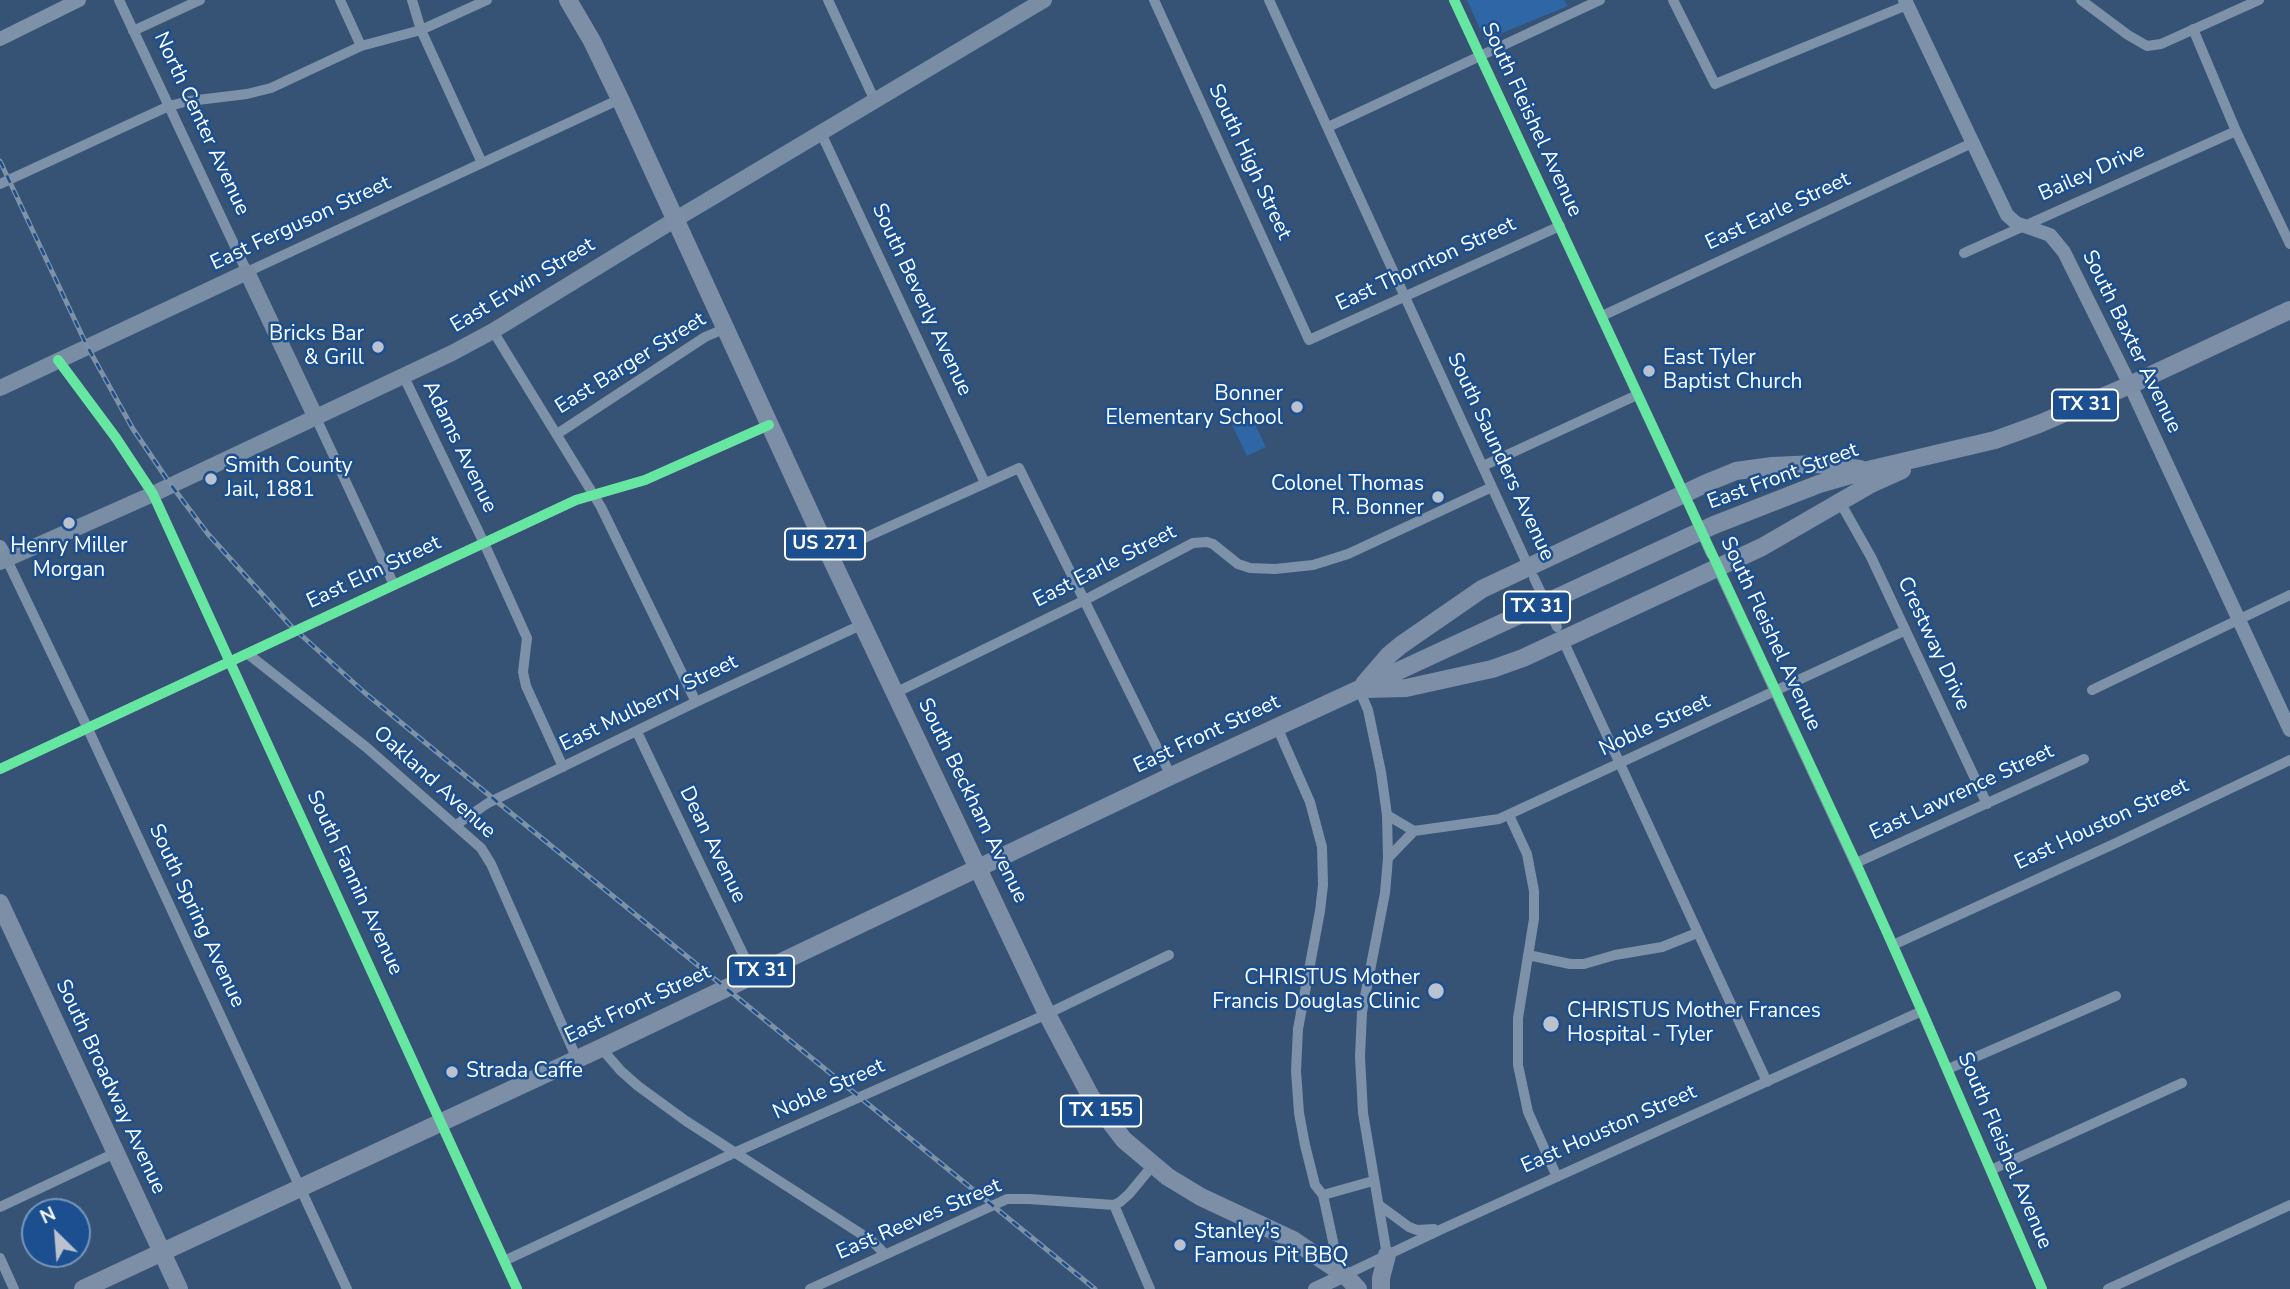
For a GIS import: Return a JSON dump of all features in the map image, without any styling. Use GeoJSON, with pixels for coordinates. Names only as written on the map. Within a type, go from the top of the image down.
{"type":"FeatureCollection","features":[{"type":"Feature","properties":{"kind":"main road","name":"US 271"},"geometry":{"type":"LineString","coordinates":[[568,0],[592,41],[676,219]]}},
{"type":"Feature","properties":{"kind":"main road","name":"East Erwin Street"},"geometry":{"type":"LineString","coordinates":[[2,557],[153,494],[404,377],[493,331],[1039,1]]}},
{"type":"Feature","properties":{"kind":"main road","name":"South Beckham Avenue"},"geometry":{"type":"LineString","coordinates":[[676,219],[829,554],[1047,1014],[1091,1097],[1124,1140],[1182,1187],[1277,1231],[1345,1275],[1359,1289]]}},
{"type":"Feature","properties":{"kind":"main road","name":"East Ferguson Street"},"geometry":{"type":"LineString","coordinates":[[0,388],[247,272]]}},
{"type":"Feature","properties":{"kind":"main road","name":"North Center Avenue"},"geometry":{"type":"LineString","coordinates":[[247,272],[316,418]]}},
{"type":"Feature","properties":{"kind":"main road","name":"East Front Street"},"geometry":{"type":"LineString","coordinates":[[162,1252],[601,1048],[1171,776],[1714,525],[1785,496],[1868,470],[1995,440],[2039,424],[2130,386],[2290,310]]}},
{"type":"Feature","properties":{"kind":"main road"},"geometry":{"type":"LineString","coordinates":[[1359,689],[1406,688],[1515,661],[1560,634],[1715,561],[1785,535],[1871,484],[1943,453]]}},
{"type":"Feature","properties":{"kind":"main road"},"geometry":{"type":"LineString","coordinates":[[1359,689],[1401,645],[1467,598],[1531,572],[1687,500],[1722,476],[1752,468],[1817,464],[1868,470]]}},
{"type":"Feature","properties":{"kind":"main road","name":"South Broadway Avenue"},"geometry":{"type":"LineString","coordinates":[[0,903],[179,1289]]}},
{"type":"Feature","properties":{"kind":"main road","name":"TX 31"},"geometry":{"type":"LineString","coordinates":[[83,1289],[162,1252]]}},
{"type":"Feature","properties":{"kind":"main road"},"geometry":{"type":"LineString","coordinates":[[1381,1289],[1387,1255]]}},
{"type":"Feature","properties":{"kind":"street"},"geometry":{"type":"LineString","coordinates":[[0,39],[79,0]]}},
{"type":"Feature","properties":{"kind":"street","name":"North Center Avenue"},"geometry":{"type":"LineString","coordinates":[[119,0],[247,272]]}},
{"type":"Feature","properties":{"kind":"street"},"geometry":{"type":"LineString","coordinates":[[134,31],[200,0]]}},
{"type":"Feature","properties":{"kind":"street"},"geometry":{"type":"LineString","coordinates":[[340,0],[361,46]]}},
{"type":"Feature","properties":{"kind":"street"},"geometry":{"type":"LineString","coordinates":[[412,0],[421,30],[482,163]]}},
{"type":"Feature","properties":{"kind":"street"},"geometry":{"type":"LineString","coordinates":[[0,184],[169,106],[259,92],[361,46],[421,30],[487,0]]}},
{"type":"Feature","properties":{"kind":"street"},"geometry":{"type":"LineString","coordinates":[[828,0],[875,101]]}},
{"type":"Feature","properties":{"kind":"street","name":"South High Street"},"geometry":{"type":"LineString","coordinates":[[1154,0],[1309,340]]}},
{"type":"Feature","properties":{"kind":"street","name":"South Saunders Avenue"},"geometry":{"type":"LineString","coordinates":[[1269,0],[1767,1082]]}},
{"type":"Feature","properties":{"kind":"street","name":"South Fleishel Avenue"},"geometry":{"type":"LineString","coordinates":[[1454,0],[1856,863],[2042,1289]]}},
{"type":"Feature","properties":{"kind":"street"},"geometry":{"type":"LineString","coordinates":[[1328,127],[1600,0]]}},
{"type":"Feature","properties":{"kind":"street"},"geometry":{"type":"LineString","coordinates":[[1673,0],[1715,84],[1906,2]]}},
{"type":"Feature","properties":{"kind":"street"},"geometry":{"type":"LineString","coordinates":[[2081,0],[2147,46],[2161,44],[2193,29],[2231,5],[2259,0]]}},
{"type":"Feature","properties":{"kind":"street","name":"South Baxter Avenue"},"geometry":{"type":"LineString","coordinates":[[1906,2],[2004,210],[2011,219],[2022,225],[2050,235],[2064,252],[2130,386],[2290,730]]}},
{"type":"Feature","properties":{"kind":"street"},"geometry":{"type":"LineString","coordinates":[[2193,29],[2236,131],[2290,244]]}},
{"type":"Feature","properties":{"kind":"street","name":"East Ferguson Street"},"geometry":{"type":"LineString","coordinates":[[247,272],[620,99]]}},
{"type":"Feature","properties":{"kind":"street","name":"Bailey Drive"},"geometry":{"type":"LineString","coordinates":[[1964,253],[2236,131]]}},
{"type":"Feature","properties":{"kind":"street","name":"South Beverly Avenue"},"geometry":{"type":"LineString","coordinates":[[821,133],[985,483]]}},
{"type":"Feature","properties":{"kind":"street","name":"East Earle Street"},"geometry":{"type":"LineString","coordinates":[[1601,316],[1972,143]]}},
{"type":"Feature","properties":{"kind":"street","name":"East Thornton Street"},"geometry":{"type":"LineString","coordinates":[[1309,340],[1559,226]]}},
{"type":"Feature","properties":{"kind":"street","name":"East Barger Street"},"geometry":{"type":"LineString","coordinates":[[557,434],[705,337],[726,328]]}},
{"type":"Feature","properties":{"kind":"street"},"geometry":{"type":"LineString","coordinates":[[493,331],[594,494],[696,702]]}},
{"type":"Feature","properties":{"kind":"street","name":"South Fannin Avenue"},"geometry":{"type":"LineString","coordinates":[[58,360],[116,438],[153,494],[517,1289]]}},
{"type":"Feature","properties":{"kind":"street","name":"Adams Avenue"},"geometry":{"type":"LineString","coordinates":[[404,377],[527,638],[523,673],[526,686],[563,767]]}},
{"type":"Feature","properties":{"kind":"street"},"geometry":{"type":"LineString","coordinates":[[1483,466],[1637,394]]}},
{"type":"Feature","properties":{"kind":"street"},"geometry":{"type":"LineString","coordinates":[[316,418],[394,585]]}},
{"type":"Feature","properties":{"kind":"street","name":"East Elm Street"},"geometry":{"type":"LineString","coordinates":[[0,769],[484,543],[594,494],[645,480],[769,425]]}},
{"type":"Feature","properties":{"kind":"street"},"geometry":{"type":"LineString","coordinates":[[829,554],[1019,468],[1171,776]]}},
{"type":"Feature","properties":{"kind":"street","name":"East Earle Street"},"geometry":{"type":"LineString","coordinates":[[895,693],[1083,601],[1187,546],[1200,542],[1213,544],[1238,565],[1250,568],[1275,569],[1325,562],[1348,554],[1492,487]]}},
{"type":"Feature","properties":{"kind":"street","name":"Crestway Drive"},"geometry":{"type":"LineString","coordinates":[[1840,502],[1871,557],[1987,804]]}},
{"type":"Feature","properties":{"kind":"street","name":"South Spring Avenue"},"geometry":{"type":"LineString","coordinates":[[2,557],[88,729],[347,1289]]}},
{"type":"Feature","properties":{"kind":"street"},"geometry":{"type":"LineString","coordinates":[[2092,690],[2290,594]]}},
{"type":"Feature","properties":{"kind":"street","name":"East Mulberry Street"},"geometry":{"type":"LineString","coordinates":[[456,825],[482,806],[863,624]]}},
{"type":"Feature","properties":{"kind":"street","name":"Noble Street"},"geometry":{"type":"LineString","coordinates":[[1414,831],[1485,822],[1509,815],[1904,631]]}},
{"type":"Feature","properties":{"kind":"street","name":"Oakland Avenue"},"geometry":{"type":"LineString","coordinates":[[248,654],[366,747],[477,843],[491,864],[577,1059]]}},
{"type":"Feature","properties":{"kind":"street"},"geometry":{"type":"LineString","coordinates":[[1359,689],[1368,710],[1387,815],[1388,858],[1385,893],[1360,1027],[1361,1097],[1387,1255]]}},
{"type":"Feature","properties":{"kind":"street"},"geometry":{"type":"LineString","coordinates":[[1277,727],[1310,802],[1322,848],[1323,885],[1320,911],[1298,1029],[1296,1071],[1303,1136],[1315,1185],[1322,1195],[1334,1246],[1325,1261]]}},
{"type":"Feature","properties":{"kind":"street","name":"Dean Avenue"},"geometry":{"type":"LineString","coordinates":[[637,732],[753,975]]}},
{"type":"Feature","properties":{"kind":"street","name":"East Lawrence Street"},"geometry":{"type":"LineString","coordinates":[[1856,863],[2084,759]]}},
{"type":"Feature","properties":{"kind":"street","name":"East Houston Street"},"geometry":{"type":"LineString","coordinates":[[1893,945],[2290,760]]}},
{"type":"Feature","properties":{"kind":"street"},"geometry":{"type":"LineString","coordinates":[[1387,815],[1414,831],[1388,858]]}},
{"type":"Feature","properties":{"kind":"street"},"geometry":{"type":"LineString","coordinates":[[1509,815],[1527,854],[1533,878],[1535,905],[1518,1018],[1518,1065],[1531,1119],[1557,1177]]}},
{"type":"Feature","properties":{"kind":"street"},"geometry":{"type":"LineString","coordinates":[[1528,955],[1570,964],[1584,964],[1610,956],[1670,945],[1697,933]]}},
{"type":"Feature","properties":{"kind":"street","name":"Noble Street"},"geometry":{"type":"LineString","coordinates":[[504,1261],[736,1152],[1047,1014],[1169,955]]}},
{"type":"Feature","properties":{"kind":"street"},"geometry":{"type":"LineString","coordinates":[[1948,1069],[2116,996]]}},
{"type":"Feature","properties":{"kind":"street","name":"East Houston Street"},"geometry":{"type":"LineString","coordinates":[[1314,1289],[1922,1011]]}},
{"type":"Feature","properties":{"kind":"street"},"geometry":{"type":"LineString","coordinates":[[601,1048],[638,1086],[686,1121],[872,1241],[885,1254]]}},
{"type":"Feature","properties":{"kind":"street"},"geometry":{"type":"LineString","coordinates":[[1991,1170],[2182,1083]]}},
{"type":"Feature","properties":{"kind":"street"},"geometry":{"type":"LineString","coordinates":[[0,1208],[115,1153]]}},
{"type":"Feature","properties":{"kind":"street"},"geometry":{"type":"LineString","coordinates":[[1150,1289],[1114,1205],[1124,1199],[1153,1165]]}},
{"type":"Feature","properties":{"kind":"street"},"geometry":{"type":"LineString","coordinates":[[1322,1195],[1374,1181]]}},
{"type":"Feature","properties":{"kind":"street","name":"East Reeves Street"},"geometry":{"type":"LineString","coordinates":[[810,1289],[1007,1199],[1114,1205]]}},
{"type":"Feature","properties":{"kind":"street"},"geometry":{"type":"LineString","coordinates":[[1378,1205],[1416,1230],[1442,1229]]}},
{"type":"Feature","properties":{"kind":"street"},"geometry":{"type":"LineString","coordinates":[[2108,1289],[2290,1205]]}},
{"type":"Feature","properties":{"kind":"street"},"geometry":{"type":"LineString","coordinates":[[0,1258],[14,1289]]}},
{"type":"Feature","properties":{"kind":"shaded area"},"geometry":{"type":"Polygon","coordinates":[[[1467,0],[1564,0],[1568,6],[1485,40],[1467,0]]]}},
{"type":"Feature","properties":{"kind":"shaded area"},"geometry":{"type":"Polygon","coordinates":[[[1251,416],[1266,447],[1247,456],[1232,425],[1251,416]]]}},
{"type":"Feature","properties":{"kind":"railway"},"geometry":{"type":"LineString","coordinates":[[0,161],[87,346],[133,429],[208,534],[290,625],[365,693],[1095,1289]]}},
{"type":"Feature","properties":{"kind":"cycle path"},"geometry":{"type":"LineString","coordinates":[[1454,0],[1856,863],[2042,1289]]}},
{"type":"Feature","properties":{"kind":"cycle path"},"geometry":{"type":"LineString","coordinates":[[58,360],[116,438],[153,494],[517,1289]]}},
{"type":"Feature","properties":{"kind":"cycle path"},"geometry":{"type":"LineString","coordinates":[[0,769],[576,500],[645,480],[769,425]]}},
{"type":"Feature","properties":{"kind":"place","name":"Bricks Bar & Grill"},"geometry":{"type":"Point","coordinates":[378,347]}},
{"type":"Feature","properties":{"kind":"place","name":"East Tyler Baptist Church"},"geometry":{"type":"Point","coordinates":[1649,371]}},
{"type":"Feature","properties":{"kind":"place","name":"Bonner Elementary School"},"geometry":{"type":"Point","coordinates":[1297,407]}},
{"type":"Feature","properties":{"kind":"place","name":"Smith County Jail, 1881"},"geometry":{"type":"Point","coordinates":[211,479]}},
{"type":"Feature","properties":{"kind":"place","name":"Colonel Thomas R. Bonner"},"geometry":{"type":"Point","coordinates":[1438,497]}},
{"type":"Feature","properties":{"kind":"place","name":"Henry Miller Morgan"},"geometry":{"type":"Point","coordinates":[69,523]}},
{"type":"Feature","properties":{"kind":"place","name":"CHRISTUS Mother Francis Douglas Clinic"},"geometry":{"type":"Point","coordinates":[1436,991]}},
{"type":"Feature","properties":{"kind":"place","name":"CHRISTUS Mother Frances Hospital - Tyler"},"geometry":{"type":"Point","coordinates":[1551,1024]}},
{"type":"Feature","properties":{"kind":"place","name":"Strada Caffe"},"geometry":{"type":"Point","coordinates":[452,1072]}},
{"type":"Feature","properties":{"kind":"place","name":"Stanley's Famous Pit BBQ"},"geometry":{"type":"Point","coordinates":[1180,1245]}}]}
